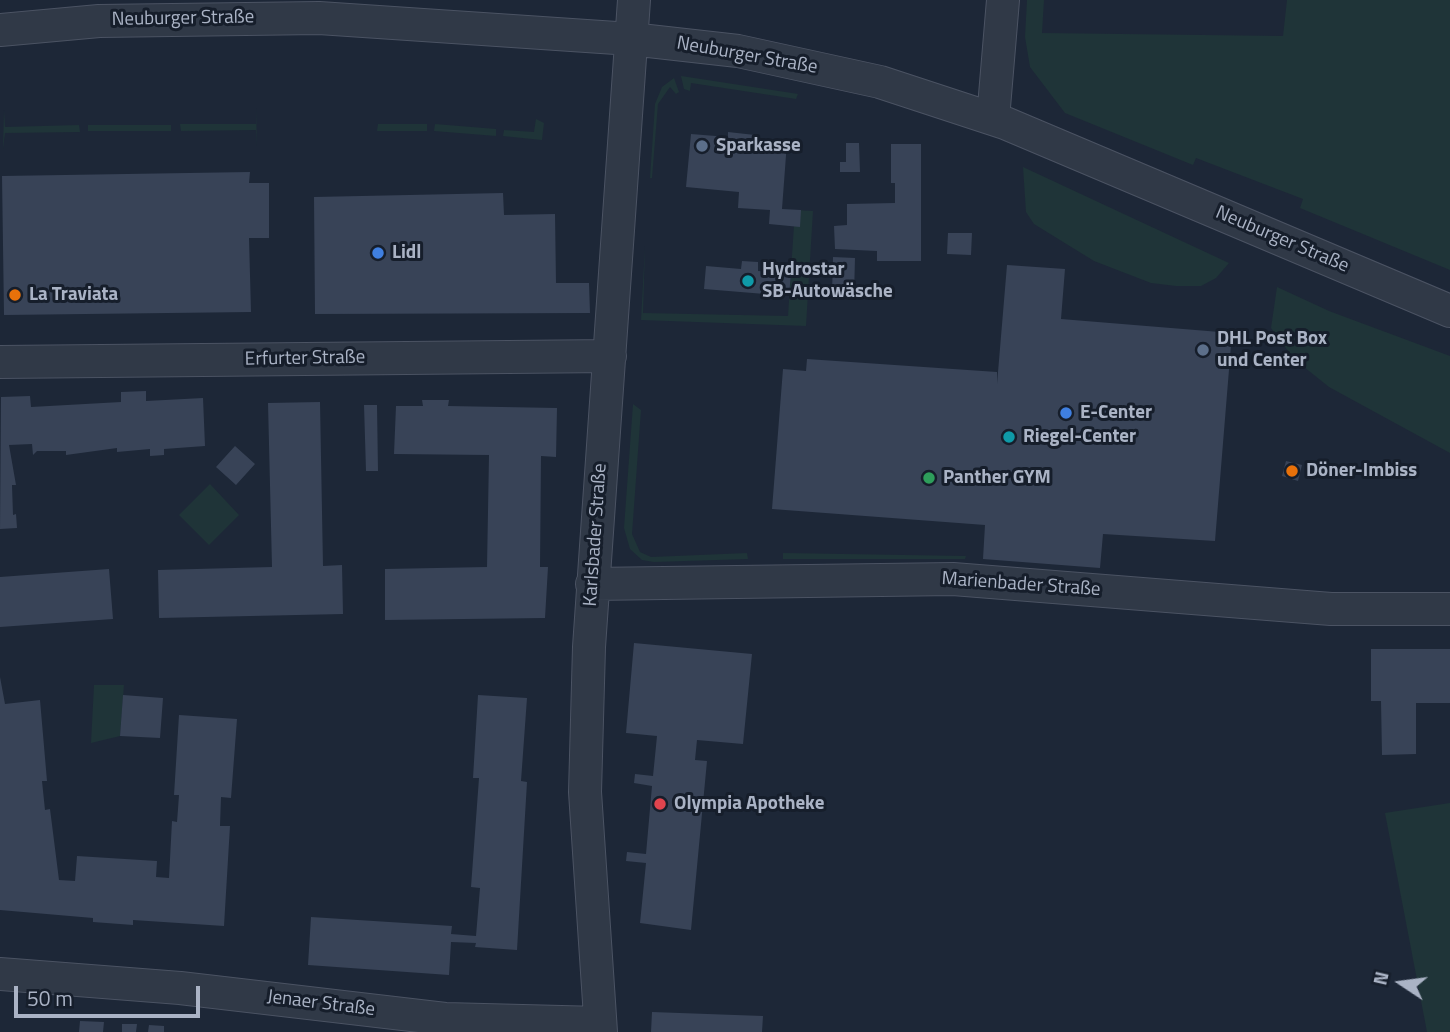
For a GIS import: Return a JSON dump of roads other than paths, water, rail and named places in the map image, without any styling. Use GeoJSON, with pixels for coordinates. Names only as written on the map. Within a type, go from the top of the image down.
{"type":"FeatureCollection","features":[{"type":"Feature","properties":{"kind":"street","name":"Karlsbader Straße"},"geometry":{"type":"LineString","coordinates":[[600,1027],[585,792],[592,584],[634,0]]}},
{"type":"Feature","properties":{"kind":"street"},"geometry":{"type":"LineString","coordinates":[[993,119],[1003,0]]}},
{"type":"Feature","properties":{"kind":"street","name":"Neuburger Straße"},"geometry":{"type":"LineString","coordinates":[[15,19],[189,9],[445,13],[631,39],[713,47],[794,62],[880,82],[993,119],[1450,312]]}},
{"type":"Feature","properties":{"kind":"street","name":"Erfurter Straße"},"geometry":{"type":"LineString","coordinates":[[0,362],[610,356]]}},
{"type":"Feature","properties":{"kind":"street","name":"Marienbader Straße"},"geometry":{"type":"LineString","coordinates":[[592,584],[953,579],[1331,609],[1450,609]]}},
{"type":"Feature","properties":{"kind":"street","name":"Jenaer Straße"},"geometry":{"type":"LineString","coordinates":[[0,974],[180,988],[445,1019],[600,1027]]}},
{"type":"Feature","properties":{"kind":"place","name":"Sparkasse"},"geometry":{"type":"Point","coordinates":[702,146]}},
{"type":"Feature","properties":{"kind":"place","name":"Lidl"},"geometry":{"type":"Point","coordinates":[378,253]}},
{"type":"Feature","properties":{"kind":"place","name":"Hydrostar SB-Autowäsche"},"geometry":{"type":"Point","coordinates":[748,281]}},
{"type":"Feature","properties":{"kind":"place","name":"La Traviata"},"geometry":{"type":"Point","coordinates":[15,295]}},
{"type":"Feature","properties":{"kind":"place","name":"DHL Post Box und Center"},"geometry":{"type":"Point","coordinates":[1203,350]}},
{"type":"Feature","properties":{"kind":"place","name":"E-Center"},"geometry":{"type":"Point","coordinates":[1066,413]}},
{"type":"Feature","properties":{"kind":"place","name":"Riegel-Center"},"geometry":{"type":"Point","coordinates":[1009,437]}},
{"type":"Feature","properties":{"kind":"place","name":"Döner-Imbiss"},"geometry":{"type":"Point","coordinates":[1292,471]}},
{"type":"Feature","properties":{"kind":"place","name":"Panther GYM"},"geometry":{"type":"Point","coordinates":[929,478]}},
{"type":"Feature","properties":{"kind":"place","name":"Olympia Apotheke"},"geometry":{"type":"Point","coordinates":[660,804]}}]}
